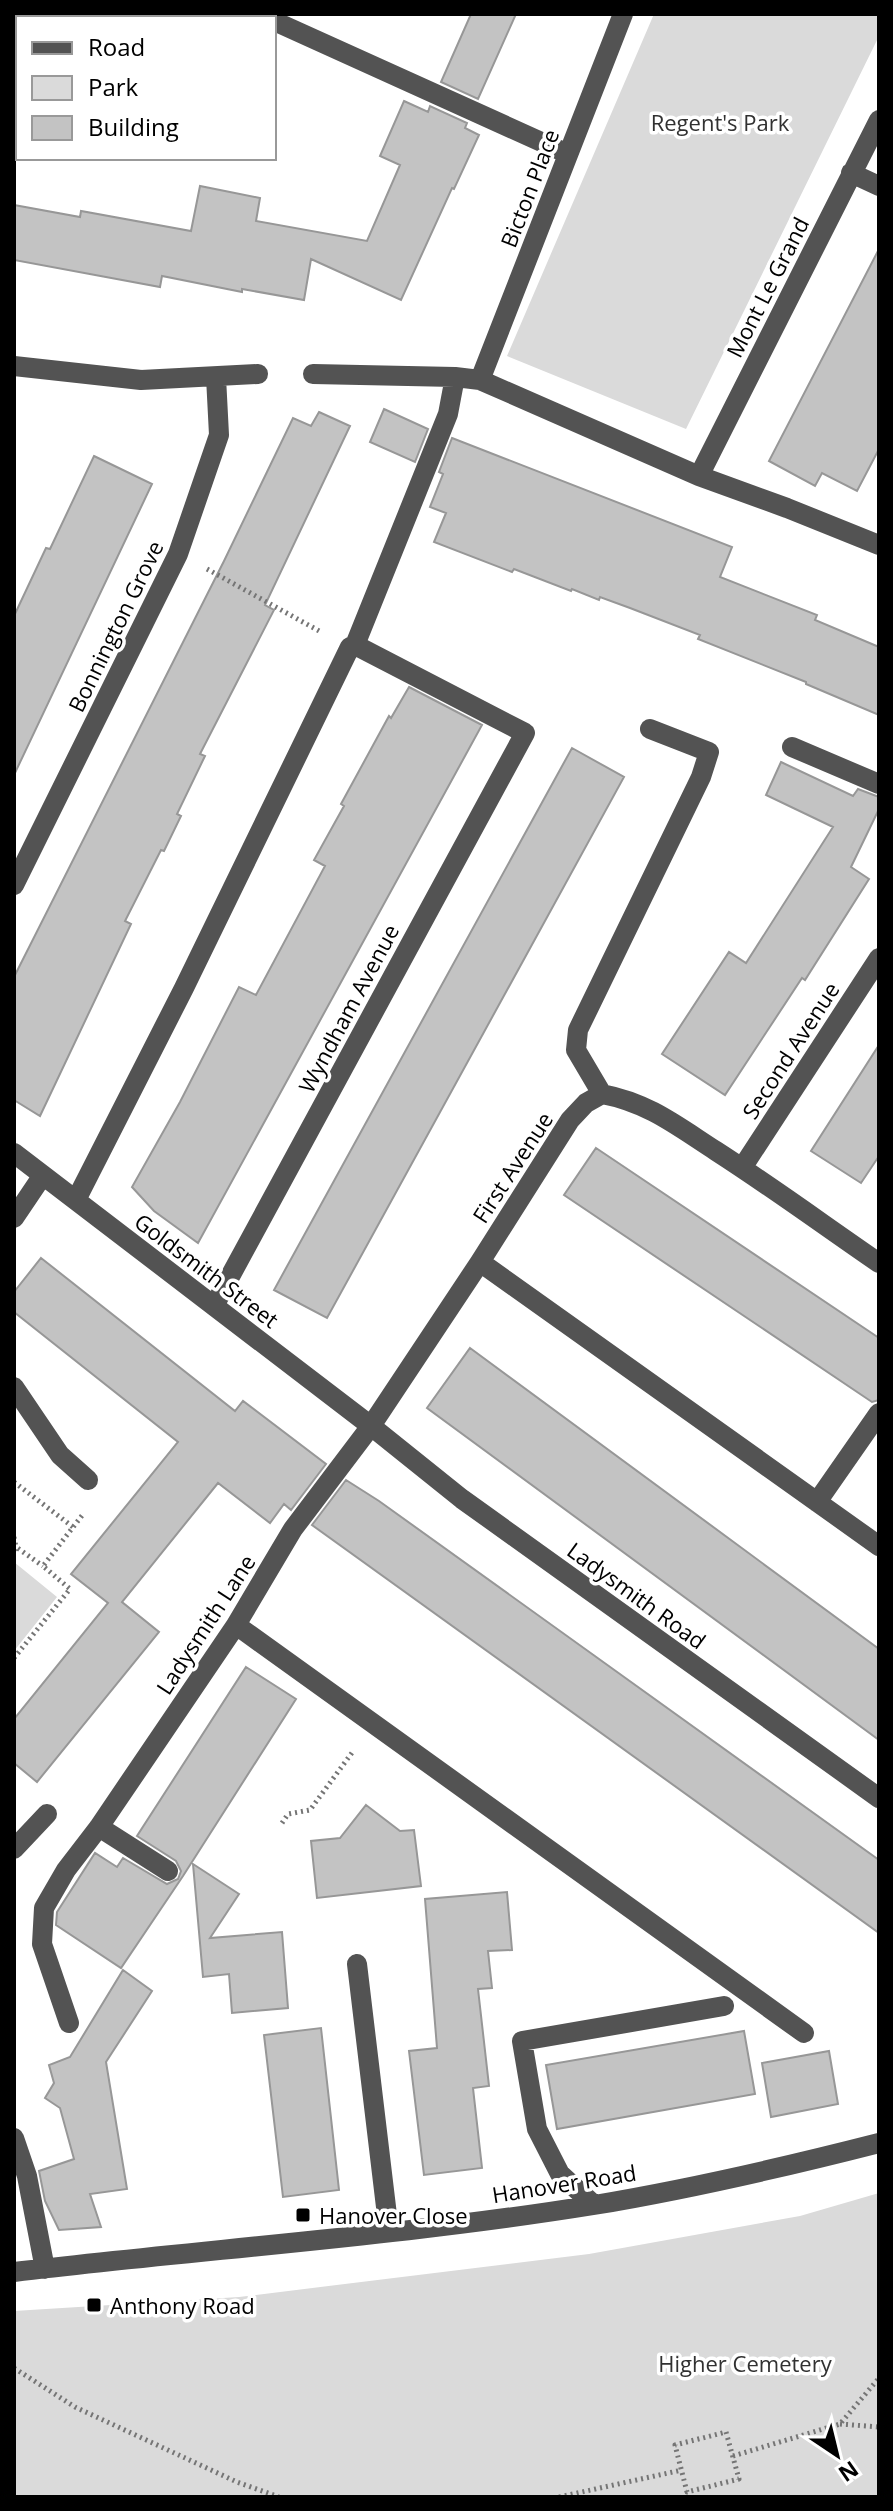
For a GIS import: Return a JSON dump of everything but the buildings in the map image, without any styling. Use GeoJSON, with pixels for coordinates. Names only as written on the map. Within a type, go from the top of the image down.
{"type":"FeatureCollection","features":[{"type":"Feature","properties":{"kind":"street","name":"Bicton Place"},"geometry":{"type":"LineString","coordinates":[[480,380],[623,14]]}},
{"type":"Feature","properties":{"kind":"street"},"geometry":{"type":"LineString","coordinates":[[276,22],[568,154]]}},
{"type":"Feature","properties":{"kind":"street","name":"Mont Le Grand"},"geometry":{"type":"LineString","coordinates":[[699,476],[879,120]]}},
{"type":"Feature","properties":{"kind":"street"},"geometry":{"type":"LineString","coordinates":[[851,173],[879,186]]}},
{"type":"Feature","properties":{"kind":"street"},"geometry":{"type":"LineString","coordinates":[[14,366],[141,380],[258,374]]}},
{"type":"Feature","properties":{"kind":"street"},"geometry":{"type":"LineString","coordinates":[[313,374],[480,380],[699,476],[879,545]]}},
{"type":"Feature","properties":{"kind":"street","name":"Bonnington Grove"},"geometry":{"type":"LineString","coordinates":[[14,885],[178,554],[219,435],[216,377]]}},
{"type":"Feature","properties":{"kind":"street"},"geometry":{"type":"LineString","coordinates":[[76,1200],[353,646],[448,414],[455,377]]}},
{"type":"Feature","properties":{"kind":"street","name":"Wyndham Avenue"},"geometry":{"type":"LineString","coordinates":[[214,1306],[525,733],[353,646]]}},
{"type":"Feature","properties":{"kind":"street"},"geometry":{"type":"LineString","coordinates":[[650,729],[709,752],[701,777],[578,1030],[576,1050],[602,1094],[648,1107],[879,1263]]}},
{"type":"Feature","properties":{"kind":"street"},"geometry":{"type":"LineString","coordinates":[[792,747],[879,784]]}},
{"type":"Feature","properties":{"kind":"street","name":"Second Avenue"},"geometry":{"type":"LineString","coordinates":[[742,1168],[879,958]]}},
{"type":"Feature","properties":{"kind":"street","name":"First Avenue"},"geometry":{"type":"LineString","coordinates":[[371,1426],[570,1120],[586,1103],[602,1094]]}},
{"type":"Feature","properties":{"kind":"street","name":"Goldsmith Street"},"geometry":{"type":"LineString","coordinates":[[14,1153],[371,1426]]}},
{"type":"Feature","properties":{"kind":"street"},"geometry":{"type":"LineString","coordinates":[[14,1218],[43,1175]]}},
{"type":"Feature","properties":{"kind":"street"},"geometry":{"type":"LineString","coordinates":[[480,1262],[879,1546]]}},
{"type":"Feature","properties":{"kind":"street"},"geometry":{"type":"LineString","coordinates":[[14,1387],[60,1455],[88,1480]]}},
{"type":"Feature","properties":{"kind":"street"},"geometry":{"type":"LineString","coordinates":[[817,1502],[879,1413]]}},
{"type":"Feature","properties":{"kind":"street","name":"Ladysmith Lane"},"geometry":{"type":"LineString","coordinates":[[69,2023],[42,1944],[44,1908],[66,1870],[99,1827],[236,1625],[293,1529],[371,1426]]}},
{"type":"Feature","properties":{"kind":"street","name":"Ladysmith Road"},"geometry":{"type":"LineString","coordinates":[[371,1426],[475,1508],[879,1798]]}},
{"type":"Feature","properties":{"kind":"street"},"geometry":{"type":"LineString","coordinates":[[236,1625],[804,2033]]}},
{"type":"Feature","properties":{"kind":"street"},"geometry":{"type":"LineString","coordinates":[[14,1849],[47,1814]]}},
{"type":"Feature","properties":{"kind":"street"},"geometry":{"type":"LineString","coordinates":[[99,1827],[168,1871]]}},
{"type":"Feature","properties":{"kind":"street"},"geometry":{"type":"LineString","coordinates":[[357,1964],[389,2232]]}},
{"type":"Feature","properties":{"kind":"street"},"geometry":{"type":"LineString","coordinates":[[594,2205],[560,2174],[537,2129],[522,2041],[724,2006]]}},
{"type":"Feature","properties":{"kind":"street"},"geometry":{"type":"LineString","coordinates":[[14,2138],[27,2176],[45,2269]]}},
{"type":"Feature","properties":{"kind":"street","name":"Hanover Road"},"geometry":{"type":"LineString","coordinates":[[14,2272],[389,2232],[594,2205],[775,2170],[879,2143]]}},
{"type":"Feature","properties":{"kind":"path"},"geometry":{"type":"LineString","coordinates":[[178,554],[353,646]]}},
{"type":"Feature","properties":{"kind":"path"},"geometry":{"type":"LineString","coordinates":[[14,1482],[73,1527]]}},
{"type":"Feature","properties":{"kind":"path"},"geometry":{"type":"LineString","coordinates":[[43,1566],[68,1533]]}},
{"type":"Feature","properties":{"kind":"path"},"geometry":{"type":"LineString","coordinates":[[14,1537],[15,1548],[70,1589],[14,1658]]}},
{"type":"Feature","properties":{"kind":"path"},"geometry":{"type":"LineString","coordinates":[[282,1823],[288,1814],[310,1810],[374,1723]]}},
{"type":"Feature","properties":{"kind":"path"},"geometry":{"type":"LineString","coordinates":[[14,2368],[75,2407],[237,2482],[279,2497]]}},
{"type":"Feature","properties":{"kind":"path"},"geometry":{"type":"LineString","coordinates":[[840,2424],[879,2378]]}},
{"type":"Feature","properties":{"kind":"path"},"geometry":{"type":"LineString","coordinates":[[733,2456],[840,2424],[879,2427]]}},
{"type":"Feature","properties":{"kind":"path"},"geometry":{"type":"LineString","coordinates":[[726,2432],[733,2456],[739,2479],[687,2492],[675,2445],[726,2432]]}},
{"type":"Feature","properties":{"kind":"path"},"geometry":{"type":"LineString","coordinates":[[559,2497],[682,2470]]}},
{"type":"Feature","properties":{"kind":"green space","name":"Regent's Park"},"geometry":{"type":"Polygon","coordinates":[[[654,14],[879,14],[879,36],[686,429],[507,356],[654,14]]]}},
{"type":"Feature","properties":{"kind":"green space"},"geometry":{"type":"Polygon","coordinates":[[[14,1562],[57,1597],[14,1651],[14,1562]]]}},
{"type":"Feature","properties":{"kind":"green space","name":"Higher Cemetery"},"geometry":{"type":"Polygon","coordinates":[[[879,2193],[879,2497],[14,2497],[14,2311],[239,2297],[589,2254],[800,2216],[879,2193]]]}},
{"type":"Feature","properties":{"kind":"place","name":"Hanover Close"},"geometry":{"type":"Point","coordinates":[303,2215]}},
{"type":"Feature","properties":{"kind":"place","name":"Anthony Road"},"geometry":{"type":"Point","coordinates":[94,2305]}}]}
